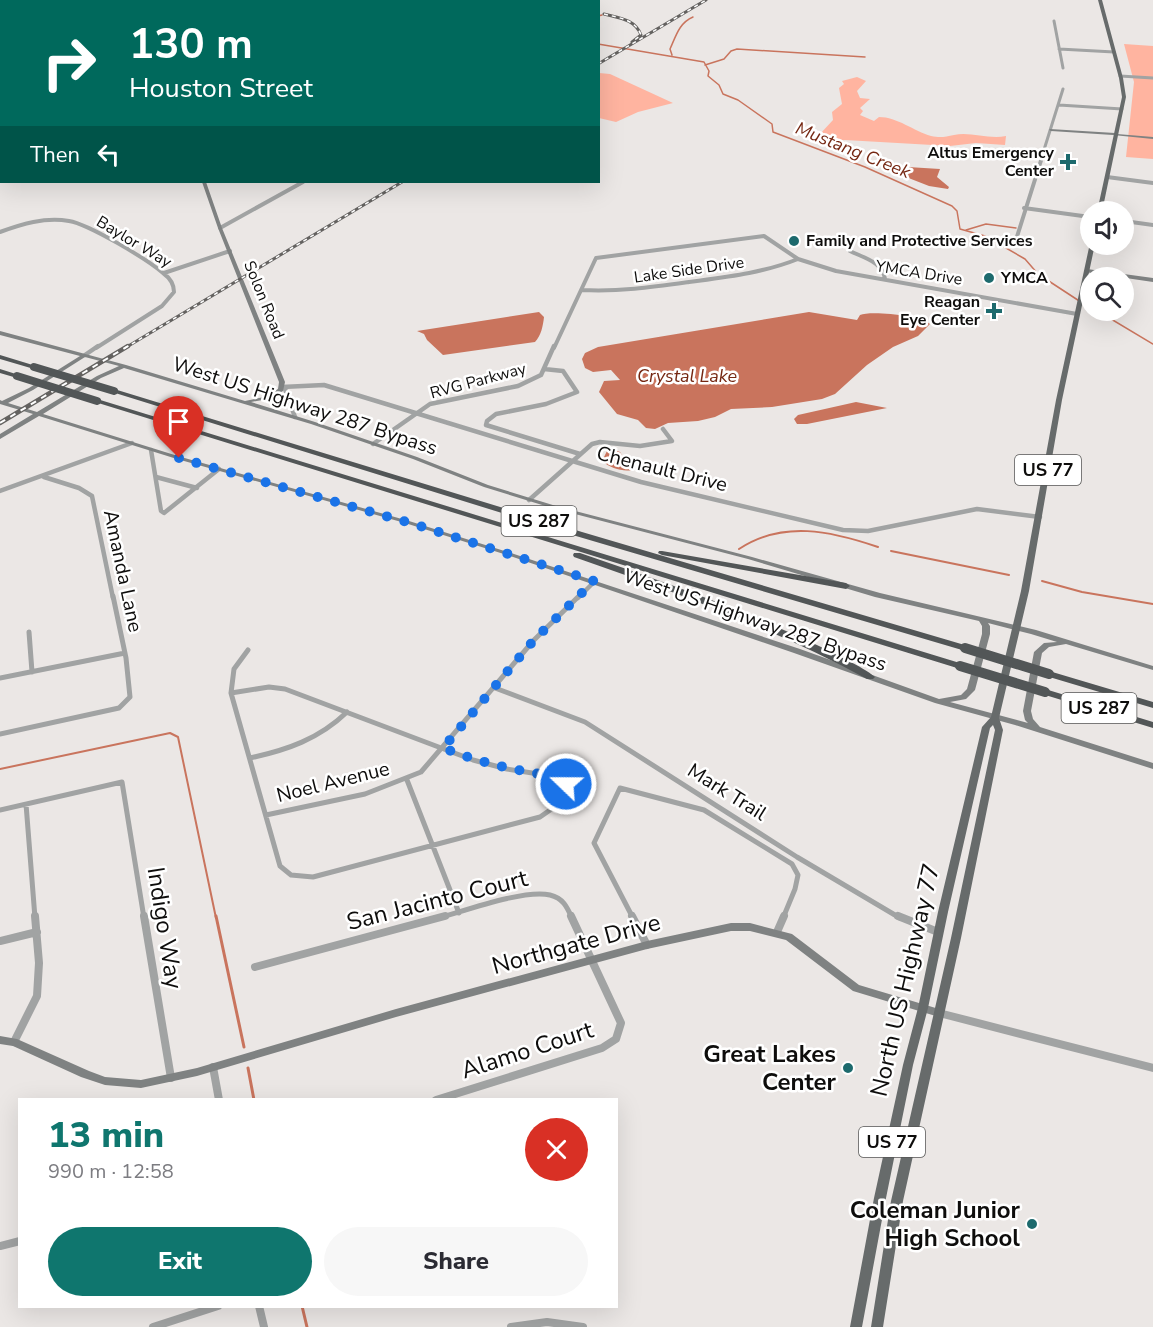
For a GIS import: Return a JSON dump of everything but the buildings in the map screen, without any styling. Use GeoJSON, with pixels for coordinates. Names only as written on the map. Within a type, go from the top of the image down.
{"type":"FeatureCollection","features":[{"type":"Feature","properties":{"kind":"highway","name":"US 287"},"geometry":{"type":"LineString","coordinates":[[0,357],[1153,705]]}},
{"type":"Feature","properties":{"kind":"highway","name":"US 287"},"geometry":{"type":"LineString","coordinates":[[0,371],[528,535],[1153,725]]}},
{"type":"Feature","properties":{"kind":"highway"},"geometry":{"type":"LineString","coordinates":[[569,530],[658,552],[846,586]]}},
{"type":"Feature","properties":{"kind":"highway"},"geometry":{"type":"LineString","coordinates":[[528,535],[534,540],[768,628],[870,677]]}},
{"type":"Feature","properties":{"kind":"main road"},"geometry":{"type":"LineString","coordinates":[[1101,0],[1124,91],[1102,201]]}},
{"type":"Feature","properties":{"kind":"main road"},"geometry":{"type":"LineString","coordinates":[[1051,130],[1153,137]]}},
{"type":"Feature","properties":{"kind":"main road","name":"Solon Road"},"geometry":{"type":"LineString","coordinates":[[204,183],[220,228],[276,366],[282,387]]}},
{"type":"Feature","properties":{"kind":"main road"},"geometry":{"type":"LineString","coordinates":[[1134,277],[1153,280]]}},
{"type":"Feature","properties":{"kind":"main road","name":"North US Highway 77"},"geometry":{"type":"LineString","coordinates":[[877,1327],[897,1201],[967,889],[999,730],[995,718],[1040,517],[1059,400],[1080,303]]}},
{"type":"Feature","properties":{"kind":"main road","name":"West US Highway 287 Bypass"},"geometry":{"type":"LineString","coordinates":[[0,333],[124,366],[295,417],[529,500],[846,586],[1016,628],[1153,668]]}},
{"type":"Feature","properties":{"kind":"main road"},"geometry":{"type":"LineString","coordinates":[[1,402],[57,374],[85,355]]}},
{"type":"Feature","properties":{"kind":"main road"},"geometry":{"type":"LineString","coordinates":[[0,437],[99,377],[124,366]]}},
{"type":"Feature","properties":{"kind":"main road"},"geometry":{"type":"LineString","coordinates":[[241,401],[266,398],[280,391],[282,387]]}},
{"type":"Feature","properties":{"kind":"main road","name":"West US Highway 287 Bypass"},"geometry":{"type":"LineString","coordinates":[[1,402],[151,450],[407,522],[594,581],[938,701],[1044,731],[1153,766]]}},
{"type":"Feature","properties":{"kind":"main road"},"geometry":{"type":"LineString","coordinates":[[938,701],[963,697],[971,690],[987,629],[981,619]]}},
{"type":"Feature","properties":{"kind":"main road"},"geometry":{"type":"LineString","coordinates":[[1044,731],[1031,724],[1027,716],[1038,652],[1047,645],[1068,642]]}},
{"type":"Feature","properties":{"kind":"main road","name":"North US Highway 77"},"geometry":{"type":"LineString","coordinates":[[856,1327],[880,1198],[908,1065],[937,947],[938,932],[986,727],[995,718]]}},
{"type":"Feature","properties":{"kind":"main road"},"geometry":{"type":"LineString","coordinates":[[950,883],[967,889]]}},
{"type":"Feature","properties":{"kind":"main road","name":"Northgate Drive"},"geometry":{"type":"LineString","coordinates":[[0,1040],[14,1042],[105,1081],[141,1084],[171,1079],[396,1013],[647,945],[731,927],[750,927],[777,932],[801,944],[856,988],[939,1013]]}},
{"type":"Feature","properties":{"kind":"street"},"geometry":{"type":"LineString","coordinates":[[1054,21],[1063,68]]}},
{"type":"Feature","properties":{"kind":"street"},"geometry":{"type":"LineString","coordinates":[[1059,49],[1114,52]]}},
{"type":"Feature","properties":{"kind":"street"},"geometry":{"type":"LineString","coordinates":[[1121,77],[1153,79]]}},
{"type":"Feature","properties":{"kind":"street"},"geometry":{"type":"LineString","coordinates":[[1015,243],[1024,208],[1063,89]]}},
{"type":"Feature","properties":{"kind":"street"},"geometry":{"type":"LineString","coordinates":[[1059,105],[1122,109]]}},
{"type":"Feature","properties":{"kind":"street"},"geometry":{"type":"LineString","coordinates":[[1107,177],[1153,183]]}},
{"type":"Feature","properties":{"kind":"street"},"geometry":{"type":"LineString","coordinates":[[220,228],[301,183]]}},
{"type":"Feature","properties":{"kind":"street"},"geometry":{"type":"LineString","coordinates":[[1024,208],[1080,216]]}},
{"type":"Feature","properties":{"kind":"street","name":"Baylor Way"},"geometry":{"type":"LineString","coordinates":[[0,232],[30,221],[69,221],[92,229],[164,273],[174,285],[174,292],[169,299],[85,355]]}},
{"type":"Feature","properties":{"kind":"street"},"geometry":{"type":"LineString","coordinates":[[1134,222],[1153,225]]}},
{"type":"Feature","properties":{"kind":"street","name":"YMCA Drive"},"geometry":{"type":"LineString","coordinates":[[764,236],[798,260],[836,271],[1078,312]]}},
{"type":"Feature","properties":{"kind":"street","name":"RVG Parkway"},"geometry":{"type":"LineString","coordinates":[[373,444],[430,404],[445,399],[518,386],[541,375],[597,258],[764,236]]}},
{"type":"Feature","properties":{"kind":"street"},"geometry":{"type":"LineString","coordinates":[[164,273],[230,251]]}},
{"type":"Feature","properties":{"kind":"street"},"geometry":{"type":"LineString","coordinates":[[850,251],[880,266],[884,270],[885,279]]}},
{"type":"Feature","properties":{"kind":"street","name":"Lake Side Drive"},"geometry":{"type":"LineString","coordinates":[[582,290],[623,291],[736,276],[775,268],[798,260]]}},
{"type":"Feature","properties":{"kind":"street"},"geometry":{"type":"LineString","coordinates":[[544,369],[563,371],[577,392],[546,404],[496,414],[487,421],[486,425],[580,454]]}},
{"type":"Feature","properties":{"kind":"street","name":"Chenault Drive"},"geometry":{"type":"LineString","coordinates":[[282,387],[324,385],[642,482],[843,530],[868,531],[977,509],[1040,517]]}},
{"type":"Feature","properties":{"kind":"street"},"geometry":{"type":"LineString","coordinates":[[282,387],[285,389],[295,417]]}},
{"type":"Feature","properties":{"kind":"street"},"geometry":{"type":"LineString","coordinates":[[529,500],[596,442],[640,446],[672,441],[663,429]]}},
{"type":"Feature","properties":{"kind":"street"},"geometry":{"type":"LineString","coordinates":[[0,491],[44,477],[132,443]]}},
{"type":"Feature","properties":{"kind":"street"},"geometry":{"type":"LineString","coordinates":[[151,450],[161,511],[164,513],[197,489],[219,469]]}},
{"type":"Feature","properties":{"kind":"street","name":"Amanda Lane"},"geometry":{"type":"LineString","coordinates":[[0,734],[92,716],[119,708],[126,704],[131,691],[105,551],[92,496],[79,488],[44,477]]}},
{"type":"Feature","properties":{"kind":"street"},"geometry":{"type":"LineString","coordinates":[[156,477],[197,489]]}},
{"type":"Feature","properties":{"kind":"street"},"geometry":{"type":"LineString","coordinates":[[459,913],[407,780],[421,772],[534,640],[594,581]]}},
{"type":"Feature","properties":{"kind":"street"},"geometry":{"type":"LineString","coordinates":[[29,632],[32,672]]}},
{"type":"Feature","properties":{"kind":"street"},"geometry":{"type":"LineString","coordinates":[[231,693],[269,687],[285,688],[472,760],[507,769],[558,777],[566,784],[553,808],[540,817],[313,877],[291,875],[280,866],[231,693],[230,680],[233,665],[248,650]]}},
{"type":"Feature","properties":{"kind":"street"},"geometry":{"type":"LineString","coordinates":[[0,678],[125,653]]}},
{"type":"Feature","properties":{"kind":"street","name":"Mark Trail"},"geometry":{"type":"LineString","coordinates":[[495,688],[585,722],[873,902],[906,921],[938,932]]}},
{"type":"Feature","properties":{"kind":"street"},"geometry":{"type":"LineString","coordinates":[[250,758],[289,750],[320,736],[336,725],[347,712]]}},
{"type":"Feature","properties":{"kind":"street","name":"Noel Avenue"},"geometry":{"type":"LineString","coordinates":[[266,815],[364,793],[407,780]]}},
{"type":"Feature","properties":{"kind":"street","name":"Indigo Way"},"geometry":{"type":"LineString","coordinates":[[26,804],[122,783],[171,1079]]}},
{"type":"Feature","properties":{"kind":"street"},"geometry":{"type":"LineString","coordinates":[[647,945],[594,843],[620,788],[704,810],[792,864],[798,875],[795,889],[777,932]]}},
{"type":"Feature","properties":{"kind":"street"},"geometry":{"type":"LineString","coordinates":[[0,810],[26,804],[39,963],[38,996],[14,1042]]}},
{"type":"Feature","properties":{"kind":"street","name":"San Jacinto Court"},"geometry":{"type":"LineString","coordinates":[[255,967],[532,893],[552,895],[568,908],[593,961]]}},
{"type":"Feature","properties":{"kind":"street"},"geometry":{"type":"LineString","coordinates":[[0,941],[37,932]]}},
{"type":"Feature","properties":{"kind":"street","name":"Alamo Court"},"geometry":{"type":"LineString","coordinates":[[442,1098],[602,1048],[616,1039],[621,1023],[593,961]]}},
{"type":"Feature","properties":{"kind":"street","name":"Northgate Drive"},"geometry":{"type":"LineString","coordinates":[[939,1013],[1153,1068]]}},
{"type":"Feature","properties":{"kind":"street"},"geometry":{"type":"LineString","coordinates":[[213,1067],[219,1098]]}},
{"type":"Feature","properties":{"kind":"street"},"geometry":{"type":"LineString","coordinates":[[0,1246],[18,1242]]}},
{"type":"Feature","properties":{"kind":"street"},"geometry":{"type":"LineString","coordinates":[[153,1327],[212,1308]]}},
{"type":"Feature","properties":{"kind":"street"},"geometry":{"type":"LineString","coordinates":[[259,1308],[264,1327]]}},
{"type":"Feature","properties":{"kind":"street"},"geometry":{"type":"LineString","coordinates":[[511,1327],[525,1322],[565,1322],[583,1327]]}},
{"type":"Feature","properties":{"kind":"shaded area"},"geometry":{"type":"Polygon","coordinates":[[[1124,44],[1153,46],[1153,159],[1126,157],[1134,82],[1124,44]]]}},
{"type":"Feature","properties":{"kind":"shaded area"},"geometry":{"type":"Polygon","coordinates":[[[600,73],[610,74],[673,103],[638,112],[616,122],[600,118],[600,73]]]}},
{"type":"Feature","properties":{"kind":"shaded area"},"geometry":{"type":"Polygon","coordinates":[[[857,77],[866,81],[857,91],[860,98],[870,99],[860,108],[863,111],[860,115],[874,121],[879,117],[892,119],[934,137],[960,134],[1006,136],[1005,145],[976,143],[950,146],[820,140],[820,134],[833,120],[832,112],[842,104],[839,88],[844,84],[842,81],[857,77]]]}},
{"type":"Feature","properties":{"kind":"water"},"geometry":{"type":"Polygon","coordinates":[[[892,166],[940,169],[937,177],[949,187],[948,189],[929,186],[883,168],[892,166]]]}},
{"type":"Feature","properties":{"kind":"water"},"geometry":{"type":"Polygon","coordinates":[[[539,312],[544,320],[535,342],[443,355],[427,340],[424,334],[417,331],[539,312]]]}},
{"type":"Feature","properties":{"kind":"water","name":"Crystal Lake"},"geometry":{"type":"Polygon","coordinates":[[[809,312],[857,320],[860,315],[866,314],[896,315],[930,324],[918,336],[893,347],[867,365],[835,394],[822,399],[772,407],[731,409],[715,417],[698,421],[668,423],[655,429],[646,428],[638,420],[617,414],[599,392],[604,381],[620,380],[611,370],[593,372],[585,368],[582,359],[585,353],[598,347],[809,312]]]}},
{"type":"Feature","properties":{"kind":"water"},"geometry":{"type":"Polygon","coordinates":[[[856,402],[887,408],[807,424],[797,424],[794,419],[798,415],[856,402]]]}},
{"type":"Feature","properties":{"kind":"water"},"geometry":{"type":"Polygon","coordinates":[[[612,449],[620,452],[632,470],[617,469],[602,461],[607,451],[612,449]]]}},
{"type":"Feature","properties":{"kind":"waterway"},"geometry":{"type":"LineString","coordinates":[[672,55],[670,49],[678,30],[693,17]]}},
{"type":"Feature","properties":{"kind":"waterway","name":"Mustang Creek"},"geometry":{"type":"LineString","coordinates":[[600,44],[704,62],[706,65]]}},
{"type":"Feature","properties":{"kind":"waterway"},"geometry":{"type":"LineString","coordinates":[[706,65],[724,59],[731,51],[737,49],[865,57]]}},
{"type":"Feature","properties":{"kind":"waterway","name":"Mustang Creek"},"geometry":{"type":"LineString","coordinates":[[706,65],[709,71],[708,76],[719,85],[723,94],[738,100],[772,124],[773,132],[865,167],[952,206],[957,211],[960,229],[985,236],[1025,259],[1038,274],[1080,301]]}},
{"type":"Feature","properties":{"kind":"waterway"},"geometry":{"type":"LineString","coordinates":[[966,230],[986,224],[1016,228]]}},
{"type":"Feature","properties":{"kind":"waterway","name":"Mustang Creek"},"geometry":{"type":"LineString","coordinates":[[1114,321],[1153,344]]}},
{"type":"Feature","properties":{"kind":"waterway"},"geometry":{"type":"LineString","coordinates":[[739,549],[756,540],[790,531],[843,536],[878,547]]}},
{"type":"Feature","properties":{"kind":"waterway"},"geometry":{"type":"LineString","coordinates":[[891,551],[1009,575]]}},
{"type":"Feature","properties":{"kind":"waterway"},"geometry":{"type":"LineString","coordinates":[[1042,581],[1082,592],[1153,604]]}},
{"type":"Feature","properties":{"kind":"waterway"},"geometry":{"type":"LineString","coordinates":[[0,769],[170,733],[178,737],[216,918]]}},
{"type":"Feature","properties":{"kind":"waterway"},"geometry":{"type":"LineString","coordinates":[[216,916],[244,1047]]}},
{"type":"Feature","properties":{"kind":"waterway"},"geometry":{"type":"LineString","coordinates":[[248,1068],[254,1098]]}},
{"type":"Feature","properties":{"kind":"waterway"},"geometry":{"type":"LineString","coordinates":[[302,1308],[307,1327]]}},
{"type":"Feature","properties":{"kind":"railway"},"geometry":{"type":"LineString","coordinates":[[600,63],[706,0]]}},
{"type":"Feature","properties":{"kind":"railway"},"geometry":{"type":"LineString","coordinates":[[604,14],[631,22],[641,35],[632,42]]}},
{"type":"Feature","properties":{"kind":"railway"},"geometry":{"type":"LineString","coordinates":[[125,348],[400,183]]}},
{"type":"Feature","properties":{"kind":"railway"},"geometry":{"type":"LineString","coordinates":[[0,423],[128,346]]}},
{"type":"Feature","properties":{"kind":"place","name":"Altus Emergency Center"},"geometry":{"type":"Point","coordinates":[1068,162]}},
{"type":"Feature","properties":{"kind":"place","name":"Family and Protective Services"},"geometry":{"type":"Point","coordinates":[794,241]}},
{"type":"Feature","properties":{"kind":"place","name":"YMCA"},"geometry":{"type":"Point","coordinates":[989,278]}},
{"type":"Feature","properties":{"kind":"place","name":"Reagan Eye Center"},"geometry":{"type":"Point","coordinates":[994,311]}},
{"type":"Feature","properties":{"kind":"place","name":"Great Lakes Center"},"geometry":{"type":"Point","coordinates":[848,1068]}},
{"type":"Feature","properties":{"kind":"place","name":"Coleman Junior High School"},"geometry":{"type":"Point","coordinates":[1032,1224]}},
{"type":"Feature","properties":{"kind":"route"},"geometry":{"type":"LineString","coordinates":[[179,458],[407,522],[594,581],[534,640],[443,748],[472,760],[507,769],[558,777],[566,784]]}}]}
